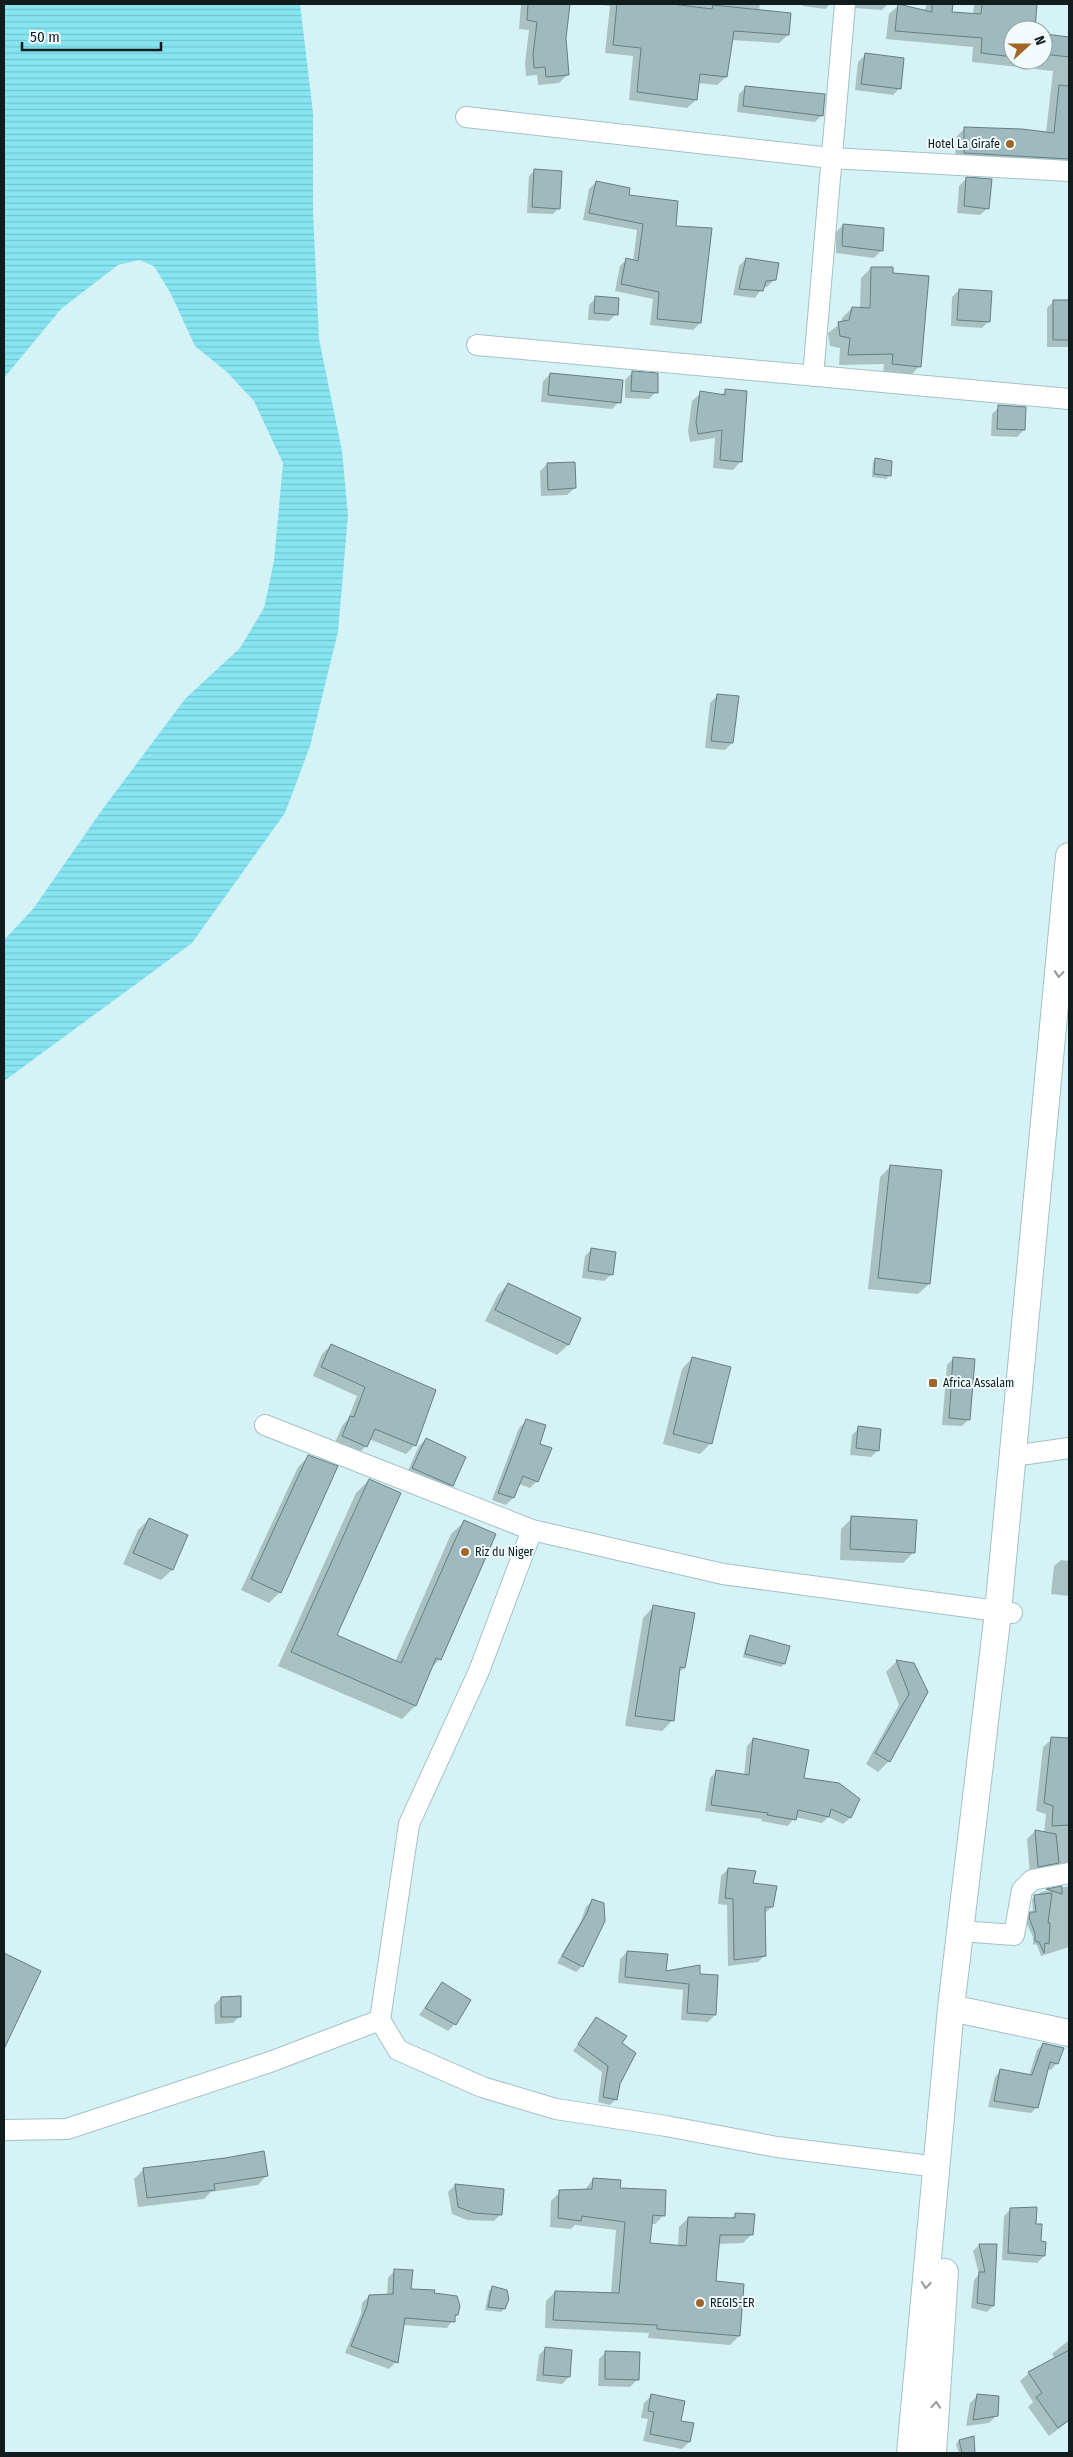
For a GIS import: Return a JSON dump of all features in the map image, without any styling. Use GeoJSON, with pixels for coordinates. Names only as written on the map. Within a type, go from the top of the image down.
{"type":"FeatureCollection","features":[{"type":"Feature","properties":{"kind":"main road"},"geometry":{"type":"LineString","coordinates":[[933,2453],[952,2168],[958,2010],[974,1932],[1005,1612],[1020,1453],[1069,856]]}},
{"type":"Feature","properties":{"kind":"main road"},"geometry":{"type":"LineString","coordinates":[[1020,1453],[1069,1013]]}},
{"type":"Feature","properties":{"kind":"main road"},"geometry":{"type":"LineString","coordinates":[[910,2453],[938,2167],[1005,1612]]}},
{"type":"Feature","properties":{"kind":"main road"},"geometry":{"type":"LineString","coordinates":[[958,2010],[1069,2033]]}},
{"type":"Feature","properties":{"kind":"street"},"geometry":{"type":"LineString","coordinates":[[813,376],[845,4]]}},
{"type":"Feature","properties":{"kind":"street"},"geometry":{"type":"LineString","coordinates":[[466,117],[831,158],[1069,171]]}},
{"type":"Feature","properties":{"kind":"street"},"geometry":{"type":"LineString","coordinates":[[477,345],[1069,399]]}},
{"type":"Feature","properties":{"kind":"street"},"geometry":{"type":"LineString","coordinates":[[265,1425],[532,1530],[723,1574],[1005,1612]]}},
{"type":"Feature","properties":{"kind":"street"},"geometry":{"type":"LineString","coordinates":[[1020,1453],[1069,1448]]}},
{"type":"Feature","properties":{"kind":"street"},"geometry":{"type":"LineString","coordinates":[[532,1530],[479,1671],[409,1824],[380,2020],[398,2050],[482,2087],[556,2109],[666,2126],[777,2147],[938,2167]]}},
{"type":"Feature","properties":{"kind":"street"},"geometry":{"type":"LineString","coordinates":[[974,1932],[1014,1935],[1022,1890],[1032,1880],[1069,1873]]}},
{"type":"Feature","properties":{"kind":"street"},"geometry":{"type":"LineString","coordinates":[[4,2130],[67,2128],[270,2062],[380,2020]]}},
{"type":"Feature","properties":{"kind":"water"},"geometry":{"type":"Polygon","coordinates":[[[4,4],[300,4],[313,113],[313,212],[319,339],[342,451],[348,515],[338,632],[310,746],[285,813],[192,943],[4,1081],[4,940],[33,909],[102,810],[185,699],[240,648],[264,608],[274,561],[283,463],[254,401],[227,372],[195,346],[171,294],[154,266],[139,260],[118,265],[61,309],[4,378],[4,4]]]}},
{"type":"Feature","properties":{"kind":"building"},"geometry":{"type":"Polygon","coordinates":[[[528,4],[570,4],[566,38],[569,75],[546,77],[545,67],[534,68],[533,54],[537,22],[527,20],[528,4]]]}},
{"type":"Feature","properties":{"kind":"building"},"geometry":{"type":"Polygon","coordinates":[[[617,4],[672,4],[712,9],[713,5],[791,13],[789,35],[734,31],[727,77],[700,74],[697,100],[637,92],[641,48],[613,45],[617,4]]]}},
{"type":"Feature","properties":{"kind":"building"},"geometry":{"type":"Polygon","coordinates":[[[898,4],[932,12],[932,4],[953,4],[952,12],[981,14],[982,4],[1037,4],[1036,20],[1003,20],[1003,56],[981,53],[982,38],[895,31],[898,4]]]}},
{"type":"Feature","properties":{"kind":"building"},"geometry":{"type":"Polygon","coordinates":[[[1053,35],[1069,37],[1069,57],[1053,55],[1053,35]]]}},
{"type":"Feature","properties":{"kind":"building"},"geometry":{"type":"Polygon","coordinates":[[[865,53],[904,58],[901,89],[861,84],[865,53]]]}},
{"type":"Feature","properties":{"kind":"building"},"geometry":{"type":"Polygon","coordinates":[[[1059,85],[1069,86],[1069,159],[964,153],[964,127],[1022,129],[1054,133],[1059,85]]]}},
{"type":"Feature","properties":{"kind":"building"},"geometry":{"type":"Polygon","coordinates":[[[745,86],[825,94],[823,116],[743,106],[745,86]]]}},
{"type":"Feature","properties":{"kind":"building"},"geometry":{"type":"Polygon","coordinates":[[[534,169],[562,171],[560,209],[532,207],[534,169]]]}},
{"type":"Feature","properties":{"kind":"building"},"geometry":{"type":"Polygon","coordinates":[[[966,177],[992,179],[989,209],[964,206],[966,177]]]}},
{"type":"Feature","properties":{"kind":"building"},"geometry":{"type":"Polygon","coordinates":[[[596,181],[630,188],[629,195],[678,201],[676,226],[712,228],[701,323],[657,319],[659,292],[621,284],[626,258],[638,261],[643,224],[589,213],[596,181]]]}},
{"type":"Feature","properties":{"kind":"building"},"geometry":{"type":"Polygon","coordinates":[[[843,224],[884,228],[883,251],[842,246],[843,224]]]}},
{"type":"Feature","properties":{"kind":"building"},"geometry":{"type":"Polygon","coordinates":[[[746,258],[779,263],[776,280],[766,281],[763,291],[739,289],[746,258]]]}},
{"type":"Feature","properties":{"kind":"building"},"geometry":{"type":"Polygon","coordinates":[[[871,267],[893,267],[893,273],[929,276],[921,367],[892,364],[893,354],[848,355],[850,338],[840,336],[838,322],[849,320],[852,307],[870,308],[871,267]]]}},
{"type":"Feature","properties":{"kind":"building"},"geometry":{"type":"Polygon","coordinates":[[[959,289],[992,291],[990,322],[957,320],[959,289]]]}},
{"type":"Feature","properties":{"kind":"building"},"geometry":{"type":"Polygon","coordinates":[[[595,296],[619,298],[618,315],[594,313],[595,296]]]}},
{"type":"Feature","properties":{"kind":"building"},"geometry":{"type":"Polygon","coordinates":[[[1053,300],[1069,300],[1069,340],[1053,340],[1053,300]]]}},
{"type":"Feature","properties":{"kind":"building"},"geometry":{"type":"Polygon","coordinates":[[[632,371],[658,373],[658,393],[631,391],[632,371]]]}},
{"type":"Feature","properties":{"kind":"building"},"geometry":{"type":"Polygon","coordinates":[[[550,373],[623,380],[621,403],[548,395],[550,373]]]}},
{"type":"Feature","properties":{"kind":"building"},"geometry":{"type":"Polygon","coordinates":[[[725,389],[747,391],[742,462],[720,460],[722,430],[698,434],[696,422],[700,391],[725,395],[725,389]]]}},
{"type":"Feature","properties":{"kind":"building"},"geometry":{"type":"Polygon","coordinates":[[[998,405],[1026,407],[1025,430],[997,429],[998,405]]]}},
{"type":"Feature","properties":{"kind":"building"},"geometry":{"type":"Polygon","coordinates":[[[875,458],[892,461],[891,476],[874,474],[875,458]]]}},
{"type":"Feature","properties":{"kind":"building"},"geometry":{"type":"Polygon","coordinates":[[[575,462],[576,488],[548,490],[547,463],[575,462]]]}},
{"type":"Feature","properties":{"kind":"building"},"geometry":{"type":"Polygon","coordinates":[[[717,694],[739,696],[733,743],[711,741],[717,694]]]}},
{"type":"Feature","properties":{"kind":"building"},"geometry":{"type":"Polygon","coordinates":[[[890,1165],[942,1170],[930,1284],[878,1278],[890,1165]]]}},
{"type":"Feature","properties":{"kind":"building"},"geometry":{"type":"Polygon","coordinates":[[[591,1248],[616,1252],[613,1275],[588,1271],[591,1248]]]}},
{"type":"Feature","properties":{"kind":"building"},"geometry":{"type":"Polygon","coordinates":[[[508,1283],[581,1318],[569,1345],[495,1310],[508,1283]]]}},
{"type":"Feature","properties":{"kind":"building"},"geometry":{"type":"Polygon","coordinates":[[[331,1344],[436,1390],[416,1446],[375,1429],[367,1447],[342,1436],[350,1416],[354,1417],[365,1387],[321,1367],[331,1344]]]}},
{"type":"Feature","properties":{"kind":"building"},"geometry":{"type":"Polygon","coordinates":[[[692,1357],[731,1367],[712,1444],[673,1434],[692,1357]]]}},
{"type":"Feature","properties":{"kind":"building"},"geometry":{"type":"Polygon","coordinates":[[[953,1357],[975,1359],[970,1420],[949,1418],[953,1357]]]}},
{"type":"Feature","properties":{"kind":"building"},"geometry":{"type":"Polygon","coordinates":[[[526,1419],[546,1425],[540,1444],[552,1448],[538,1482],[523,1476],[514,1498],[498,1493],[526,1419]]]}},
{"type":"Feature","properties":{"kind":"building"},"geometry":{"type":"Polygon","coordinates":[[[858,1426],[881,1429],[879,1451],[856,1448],[858,1426]]]}},
{"type":"Feature","properties":{"kind":"building"},"geometry":{"type":"Polygon","coordinates":[[[426,1438],[466,1457],[453,1486],[412,1468],[426,1438]]]}},
{"type":"Feature","properties":{"kind":"building"},"geometry":{"type":"Polygon","coordinates":[[[308,1455],[338,1466],[281,1593],[251,1579],[308,1455]]]}},
{"type":"Feature","properties":{"kind":"building"},"geometry":{"type":"Polygon","coordinates":[[[369,1479],[401,1493],[337,1635],[401,1663],[464,1520],[496,1534],[441,1660],[436,1658],[416,1706],[291,1652],[369,1479]]]}},
{"type":"Feature","properties":{"kind":"building"},"geometry":{"type":"Polygon","coordinates":[[[851,1516],[917,1520],[915,1553],[850,1549],[851,1516]]]}},
{"type":"Feature","properties":{"kind":"building"},"geometry":{"type":"Polygon","coordinates":[[[149,1518],[188,1535],[173,1570],[133,1553],[149,1518]]]}},
{"type":"Feature","properties":{"kind":"building"},"geometry":{"type":"Polygon","coordinates":[[[653,1605],[695,1613],[685,1668],[680,1667],[674,1721],[635,1716],[653,1605]]]}},
{"type":"Feature","properties":{"kind":"building"},"geometry":{"type":"Polygon","coordinates":[[[750,1635],[790,1646],[785,1664],[745,1654],[750,1635]]]}},
{"type":"Feature","properties":{"kind":"building"},"geometry":{"type":"Polygon","coordinates":[[[896,1660],[914,1663],[928,1692],[890,1762],[875,1753],[909,1694],[896,1660]]]}},
{"type":"Feature","properties":{"kind":"building"},"geometry":{"type":"Polygon","coordinates":[[[1051,1737],[1069,1738],[1069,1825],[1052,1826],[1053,1806],[1044,1803],[1051,1737]]]}},
{"type":"Feature","properties":{"kind":"building"},"geometry":{"type":"Polygon","coordinates":[[[753,1738],[809,1750],[804,1778],[839,1783],[860,1799],[851,1818],[831,1809],[829,1817],[798,1810],[796,1820],[767,1815],[768,1813],[711,1805],[716,1770],[749,1775],[753,1738]]]}},
{"type":"Feature","properties":{"kind":"building"},"geometry":{"type":"Polygon","coordinates":[[[1035,1830],[1056,1834],[1059,1863],[1038,1867],[1035,1830]]]}},
{"type":"Feature","properties":{"kind":"building"},"geometry":{"type":"Polygon","coordinates":[[[728,1868],[756,1871],[753,1883],[777,1886],[773,1907],[765,1907],[766,1956],[734,1960],[733,1899],[725,1898],[728,1868]]]}},
{"type":"Feature","properties":{"kind":"building"},"geometry":{"type":"Polygon","coordinates":[[[1062,1886],[1062,1894],[1046,1889],[1062,1886]]]}},
{"type":"Feature","properties":{"kind":"building"},"geometry":{"type":"Polygon","coordinates":[[[1052,1893],[1048,1923],[1050,1923],[1049,1944],[1045,1943],[1044,1953],[1039,1942],[1035,1941],[1035,1933],[1029,1918],[1030,1912],[1036,1912],[1034,1895],[1052,1893]]]}},
{"type":"Feature","properties":{"kind":"building"},"geometry":{"type":"Polygon","coordinates":[[[592,1899],[604,1903],[605,1921],[583,1967],[562,1956],[587,1913],[592,1899]]]}},
{"type":"Feature","properties":{"kind":"building"},"geometry":{"type":"Polygon","coordinates":[[[627,1951],[668,1954],[666,1971],[700,1965],[700,1974],[718,1975],[716,2015],[687,2013],[689,1984],[625,1977],[627,1951]]]}},
{"type":"Feature","properties":{"kind":"building"},"geometry":{"type":"Polygon","coordinates":[[[4,1953],[41,1971],[4,2049],[4,1953]]]}},
{"type":"Feature","properties":{"kind":"building"},"geometry":{"type":"Polygon","coordinates":[[[442,1982],[471,2000],[456,2025],[425,2008],[442,1982]]]}},
{"type":"Feature","properties":{"kind":"building"},"geometry":{"type":"Polygon","coordinates":[[[241,1996],[241,2017],[221,2017],[221,1997],[241,1996]]]}},
{"type":"Feature","properties":{"kind":"building"},"geometry":{"type":"Polygon","coordinates":[[[596,2017],[627,2036],[622,2043],[636,2053],[620,2084],[617,2100],[603,2097],[608,2066],[578,2044],[596,2017]]]}},
{"type":"Feature","properties":{"kind":"building"},"geometry":{"type":"Polygon","coordinates":[[[1043,2043],[1064,2048],[1058,2064],[1050,2062],[1038,2108],[994,2101],[1000,2069],[1032,2075],[1043,2043]]]}},
{"type":"Feature","properties":{"kind":"building"},"geometry":{"type":"Polygon","coordinates":[[[264,2151],[268,2176],[214,2184],[215,2190],[147,2198],[143,2168],[225,2158],[264,2151]]]}},
{"type":"Feature","properties":{"kind":"building"},"geometry":{"type":"Polygon","coordinates":[[[593,2178],[621,2180],[620,2188],[666,2190],[665,2216],[653,2215],[650,2243],[686,2246],[688,2217],[735,2218],[735,2213],[755,2214],[753,2235],[720,2235],[716,2281],[744,2284],[740,2336],[657,2329],[657,2325],[553,2320],[555,2291],[619,2293],[625,2222],[582,2216],[581,2221],[558,2218],[559,2190],[592,2189],[593,2178]]]}},
{"type":"Feature","properties":{"kind":"building"},"geometry":{"type":"Polygon","coordinates":[[[455,2184],[504,2189],[502,2215],[474,2213],[458,2207],[455,2184]]]}},
{"type":"Feature","properties":{"kind":"building"},"geometry":{"type":"Polygon","coordinates":[[[1037,2207],[1036,2224],[1042,2224],[1041,2241],[1046,2242],[1045,2256],[1008,2253],[1010,2208],[1037,2207]]]}},
{"type":"Feature","properties":{"kind":"building"},"geometry":{"type":"Polygon","coordinates":[[[979,2244],[997,2244],[994,2306],[977,2303],[979,2272],[985,2272],[979,2244]]]}},
{"type":"Feature","properties":{"kind":"building"},"geometry":{"type":"Polygon","coordinates":[[[394,2269],[413,2270],[411,2289],[435,2290],[434,2293],[457,2296],[460,2306],[458,2315],[455,2315],[455,2322],[405,2318],[398,2363],[351,2346],[367,2306],[369,2295],[393,2294],[394,2269]]]}},
{"type":"Feature","properties":{"kind":"building"},"geometry":{"type":"Polygon","coordinates":[[[492,2286],[507,2290],[509,2299],[505,2309],[488,2307],[492,2286]]]}},
{"type":"Feature","properties":{"kind":"building"},"geometry":{"type":"Polygon","coordinates":[[[545,2347],[572,2350],[570,2377],[543,2375],[545,2347]]]}},
{"type":"Feature","properties":{"kind":"building"},"geometry":{"type":"Polygon","coordinates":[[[1069,2350],[1069,2420],[1058,2428],[1036,2397],[1042,2393],[1028,2372],[1069,2350]]]}},
{"type":"Feature","properties":{"kind":"building"},"geometry":{"type":"Polygon","coordinates":[[[605,2351],[640,2352],[639,2380],[605,2379],[605,2351]]]}},
{"type":"Feature","properties":{"kind":"building"},"geometry":{"type":"Polygon","coordinates":[[[651,2394],[685,2401],[681,2421],[694,2423],[690,2442],[650,2434],[654,2412],[648,2411],[651,2394]]]}},
{"type":"Feature","properties":{"kind":"building"},"geometry":{"type":"Polygon","coordinates":[[[977,2394],[999,2396],[998,2416],[973,2420],[977,2394]]]}},
{"type":"Feature","properties":{"kind":"building"},"geometry":{"type":"Polygon","coordinates":[[[974,2436],[975,2453],[962,2453],[959,2440],[974,2436]]]}},
{"type":"Feature","properties":{"kind":"place","name":"Hotel La Girafe"},"geometry":{"type":"Point","coordinates":[1010,144]}},
{"type":"Feature","properties":{"kind":"place","name":"Africa Assalam"},"geometry":{"type":"Point","coordinates":[933,1383]}},
{"type":"Feature","properties":{"kind":"place","name":"Riz du Niger"},"geometry":{"type":"Point","coordinates":[465,1552]}},
{"type":"Feature","properties":{"kind":"place","name":"REGIS-ER"},"geometry":{"type":"Point","coordinates":[700,2303]}}]}
